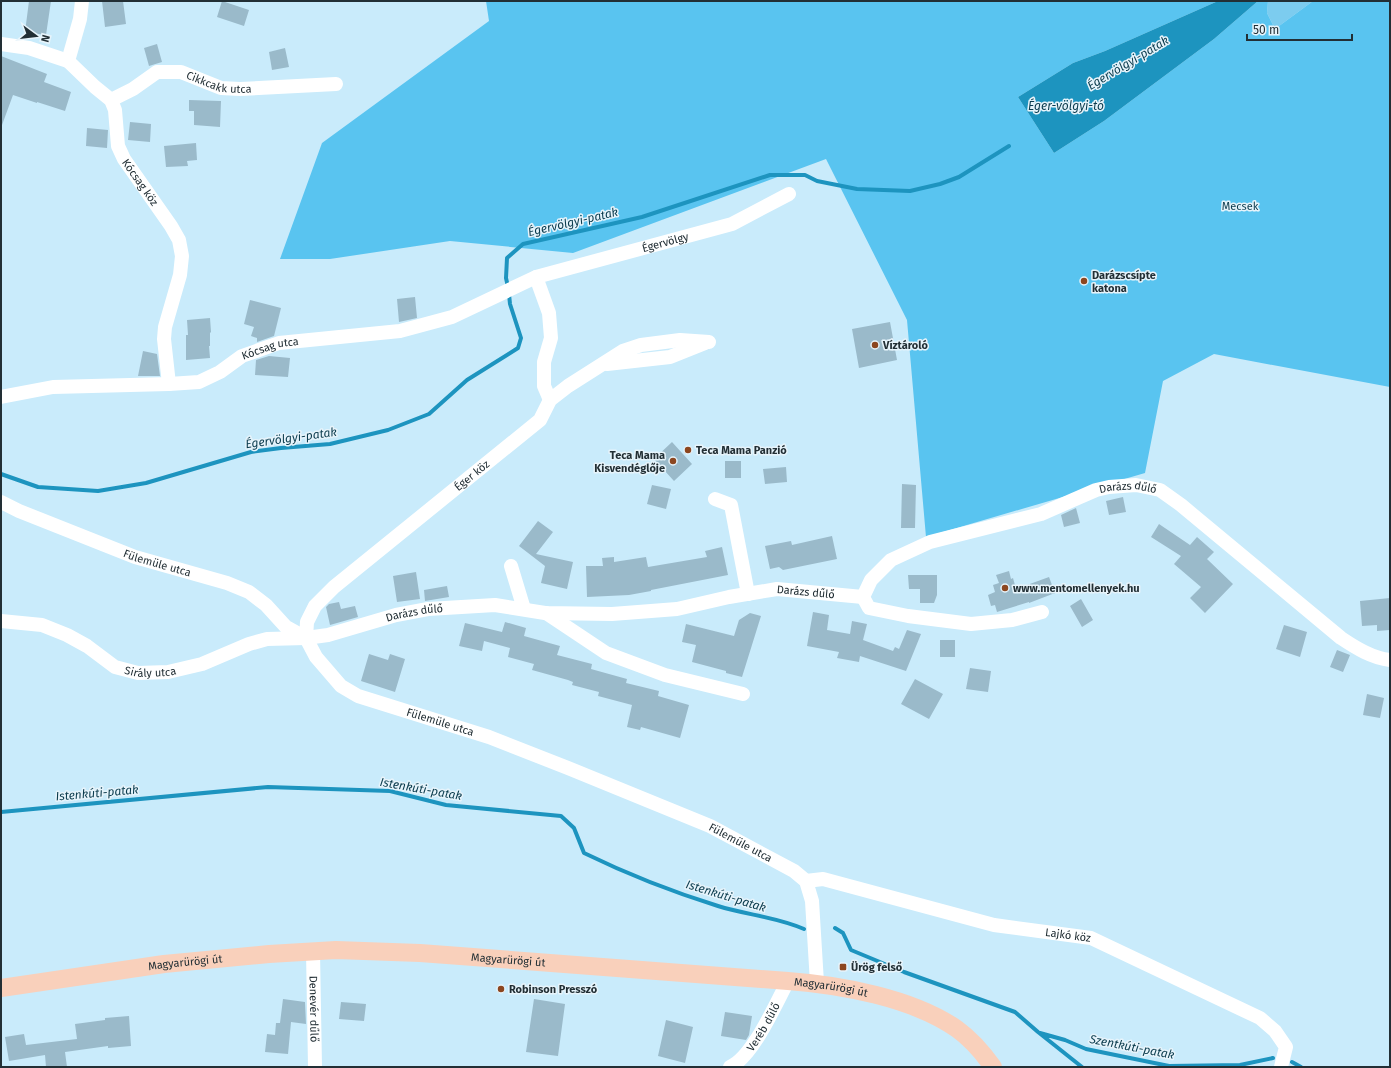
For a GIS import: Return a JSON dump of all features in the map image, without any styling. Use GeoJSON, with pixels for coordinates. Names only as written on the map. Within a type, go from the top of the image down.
{"type":"FeatureCollection","features":[{"type":"Feature","properties":{"kind":"main road","name":"Magyarürögi út"},"geometry":{"type":"LineString","coordinates":[[1,988],[164,964],[313,951],[420,953],[788,981],[817,984],[870,994],[922,1010],[958,1030],[982,1052],[993,1067]]}},
{"type":"Feature","properties":{"kind":"street"},"geometry":{"type":"LineString","coordinates":[[68,61],[80,18],[82,1]]}},
{"type":"Feature","properties":{"kind":"street"},"geometry":{"type":"LineString","coordinates":[[1,44],[29,48],[68,61],[111,100]]}},
{"type":"Feature","properties":{"kind":"street","name":"Cikkcakk utca"},"geometry":{"type":"LineString","coordinates":[[111,100],[133,89],[157,72],[181,72],[221,88],[240,89],[336,84]]}},
{"type":"Feature","properties":{"kind":"street","name":"Kócsag köz"},"geometry":{"type":"LineString","coordinates":[[111,100],[115,110],[118,146],[124,159],[171,226],[179,240],[182,256],[180,275],[174,300],[164,327],[169,384]]}},
{"type":"Feature","properties":{"kind":"street","name":"Égervölgy"},"geometry":{"type":"LineString","coordinates":[[536,277],[732,224],[789,194]]}},
{"type":"Feature","properties":{"kind":"street"},"geometry":{"type":"LineString","coordinates":[[536,277],[549,313],[551,338],[544,362],[544,386],[550,400],[568,386],[623,351],[641,345],[680,340],[709,342],[670,357],[603,364]]}},
{"type":"Feature","properties":{"kind":"street","name":"Kócsag utca"},"geometry":{"type":"LineString","coordinates":[[1,397],[52,387],[199,382],[220,372],[242,356],[279,343],[400,331],[452,317],[536,277]]}},
{"type":"Feature","properties":{"kind":"street","name":"Éger köz"},"geometry":{"type":"LineString","coordinates":[[306,638],[307,622],[315,606],[334,587],[540,420],[550,400]]}},
{"type":"Feature","properties":{"kind":"street","name":"Darázs dűlő"},"geometry":{"type":"LineString","coordinates":[[306,638],[328,635],[396,615],[428,609],[495,605],[545,613],[612,614],[677,609],[729,597],[777,589],[863,597],[871,580],[891,560],[930,542],[1041,514],[1096,490],[1109,487],[1136,485],[1160,490],[1181,505],[1341,638],[1374,656],[1390,660]]}},
{"type":"Feature","properties":{"kind":"street"},"geometry":{"type":"LineString","coordinates":[[715,499],[731,505],[748,594]]}},
{"type":"Feature","properties":{"kind":"street","name":"Fülemüle utca"},"geometry":{"type":"LineString","coordinates":[[1,502],[18,511],[135,557],[228,583],[249,592],[266,605],[286,627],[306,638],[316,657],[341,686],[358,696],[489,737],[710,826],[794,871],[806,881]]}},
{"type":"Feature","properties":{"kind":"street"},"geometry":{"type":"LineString","coordinates":[[511,566],[524,609]]}},
{"type":"Feature","properties":{"kind":"street"},"geometry":{"type":"LineString","coordinates":[[863,597],[869,608],[908,616],[971,624],[1012,620],[1042,612]]}},
{"type":"Feature","properties":{"kind":"street","name":"Darázs dűlő"},"geometry":{"type":"LineString","coordinates":[[545,613],[606,653],[665,675],[743,694]]}},
{"type":"Feature","properties":{"kind":"street","name":"Sirály utca"},"geometry":{"type":"LineString","coordinates":[[1,621],[42,625],[87,646],[116,667],[138,673],[168,672],[202,664],[249,644],[267,639],[306,638]]}},
{"type":"Feature","properties":{"kind":"street","name":"Lajkó köz"},"geometry":{"type":"LineString","coordinates":[[806,881],[822,879],[994,925],[1091,938],[1260,1018],[1275,1030],[1286,1047],[1281,1067]]}},
{"type":"Feature","properties":{"kind":"street"},"geometry":{"type":"LineString","coordinates":[[806,881],[812,901],[817,984]]}},
{"type":"Feature","properties":{"kind":"street","name":"Denevér dűlő"},"geometry":{"type":"LineString","coordinates":[[313,951],[315,1067]]}},
{"type":"Feature","properties":{"kind":"street","name":"Veréb dűlő"},"geometry":{"type":"LineString","coordinates":[[733,1066],[756,1040],[788,981]]}},
{"type":"Feature","properties":{"kind":"shaded area"},"geometry":{"type":"Polygon","coordinates":[[[1268,1],[1313,1],[1275,29],[1267,13],[1268,1]]]}},
{"type":"Feature","properties":{"kind":"green space","name":"Mecsek"},"geometry":{"type":"Polygon","coordinates":[[[486,1],[1218,1],[1105,51],[1073,63],[1018,97],[1054,153],[1104,121],[1214,39],[1258,1],[1268,1],[1267,13],[1275,29],[1313,1],[1390,1],[1390,387],[1214,354],[1163,381],[1145,473],[926,537],[907,320],[826,159],[573,253],[450,241],[330,259],[280,259],[322,143],[489,21],[486,1]]]}},
{"type":"Feature","properties":{"kind":"water","name":"Éger-völgyi-tó"},"geometry":{"type":"Polygon","coordinates":[[[1218,1],[1258,1],[1214,39],[1104,121],[1054,153],[1018,97],[1073,63],[1105,51],[1218,1]]]}},
{"type":"Feature","properties":{"kind":"building"},"geometry":{"type":"Polygon","coordinates":[[[29,1],[51,1],[46,35],[25,32],[29,1]]]}},
{"type":"Feature","properties":{"kind":"building"},"geometry":{"type":"Polygon","coordinates":[[[102,1],[123,1],[126,24],[105,27],[102,1]]]}},
{"type":"Feature","properties":{"kind":"building"},"geometry":{"type":"Polygon","coordinates":[[[222,1],[249,10],[244,26],[217,17],[222,1]]]}},
{"type":"Feature","properties":{"kind":"building"},"geometry":{"type":"Polygon","coordinates":[[[157,44],[162,62],[149,66],[144,48],[157,44]]]}},
{"type":"Feature","properties":{"kind":"building"},"geometry":{"type":"Polygon","coordinates":[[[285,48],[289,67],[272,70],[269,52],[285,48]]]}},
{"type":"Feature","properties":{"kind":"building"},"geometry":{"type":"Polygon","coordinates":[[[1,56],[47,74],[44,82],[71,92],[65,111],[13,95],[1,125],[1,56]]]}},
{"type":"Feature","properties":{"kind":"building"},"geometry":{"type":"Polygon","coordinates":[[[189,100],[221,101],[220,127],[194,125],[194,111],[189,111],[189,100]]]}},
{"type":"Feature","properties":{"kind":"building"},"geometry":{"type":"Polygon","coordinates":[[[130,122],[151,124],[150,142],[128,140],[130,122]]]}},
{"type":"Feature","properties":{"kind":"building"},"geometry":{"type":"Polygon","coordinates":[[[87,128],[108,130],[107,148],[86,146],[87,128]]]}},
{"type":"Feature","properties":{"kind":"building"},"geometry":{"type":"Polygon","coordinates":[[[196,143],[197,160],[187,161],[188,166],[166,167],[164,146],[196,143]]]}},
{"type":"Feature","properties":{"kind":"building"},"geometry":{"type":"Polygon","coordinates":[[[415,297],[417,318],[399,322],[397,299],[415,297]]]}},
{"type":"Feature","properties":{"kind":"building"},"geometry":{"type":"Polygon","coordinates":[[[250,300],[281,308],[274,336],[257,342],[257,338],[251,336],[254,327],[244,324],[250,300]]]}},
{"type":"Feature","properties":{"kind":"building"},"geometry":{"type":"Polygon","coordinates":[[[210,318],[210,358],[186,360],[186,335],[188,335],[187,320],[210,318]]]}},
{"type":"Feature","properties":{"kind":"building","name":"Víztároló"},"geometry":{"type":"Polygon","coordinates":[[[890,322],[897,360],[859,368],[852,329],[890,322]]]}},
{"type":"Feature","properties":{"kind":"building"},"geometry":{"type":"Polygon","coordinates":[[[143,351],[157,354],[160,376],[138,376],[143,351]]]}},
{"type":"Feature","properties":{"kind":"building"},"geometry":{"type":"Polygon","coordinates":[[[269,356],[290,358],[288,377],[255,375],[256,360],[269,356]]]}},
{"type":"Feature","properties":{"kind":"building","name":"Teca Mama Kisvendéglője"},"geometry":{"type":"Polygon","coordinates":[[[672,442],[692,464],[674,481],[654,459],[672,442]]]}},
{"type":"Feature","properties":{"kind":"building"},"geometry":{"type":"Polygon","coordinates":[[[725,461],[741,461],[741,478],[725,478],[725,461]]]}},
{"type":"Feature","properties":{"kind":"building"},"geometry":{"type":"Polygon","coordinates":[[[786,467],[787,482],[765,484],[763,469],[786,467]]]}},
{"type":"Feature","properties":{"kind":"building"},"geometry":{"type":"Polygon","coordinates":[[[902,484],[916,485],[915,528],[901,528],[902,484]]]}},
{"type":"Feature","properties":{"kind":"building"},"geometry":{"type":"Polygon","coordinates":[[[652,485],[671,489],[666,509],[647,504],[652,485]]]}},
{"type":"Feature","properties":{"kind":"building"},"geometry":{"type":"Polygon","coordinates":[[[1123,497],[1126,512],[1109,515],[1106,501],[1123,497]]]}},
{"type":"Feature","properties":{"kind":"building"},"geometry":{"type":"Polygon","coordinates":[[[1076,508],[1080,523],[1064,527],[1061,515],[1076,508]]]}},
{"type":"Feature","properties":{"kind":"building"},"geometry":{"type":"Polygon","coordinates":[[[538,521],[553,532],[536,554],[573,562],[567,589],[541,583],[545,566],[519,546],[538,521]]]}},
{"type":"Feature","properties":{"kind":"building"},"geometry":{"type":"Polygon","coordinates":[[[1159,524],[1190,545],[1197,537],[1214,552],[1207,559],[1233,584],[1205,613],[1190,598],[1201,587],[1174,564],[1181,556],[1151,537],[1159,524]]]}},
{"type":"Feature","properties":{"kind":"building"},"geometry":{"type":"Polygon","coordinates":[[[832,536],[837,559],[783,570],[779,567],[770,569],[765,546],[791,541],[792,545],[832,536]]]}},
{"type":"Feature","properties":{"kind":"building"},"geometry":{"type":"Polygon","coordinates":[[[722,547],[728,575],[629,595],[587,597],[586,566],[603,566],[602,558],[614,557],[614,562],[646,557],[648,567],[707,557],[705,551],[722,547]]]}},
{"type":"Feature","properties":{"kind":"building"},"geometry":{"type":"Polygon","coordinates":[[[1009,571],[1016,589],[1049,577],[1055,593],[1029,603],[997,612],[995,605],[991,606],[988,595],[995,592],[993,585],[999,583],[996,575],[1009,571]]]}},
{"type":"Feature","properties":{"kind":"building"},"geometry":{"type":"Polygon","coordinates":[[[416,572],[420,599],[397,602],[393,576],[416,572]]]}},
{"type":"Feature","properties":{"kind":"building"},"geometry":{"type":"Polygon","coordinates":[[[908,575],[937,575],[937,595],[934,603],[920,603],[920,589],[909,589],[908,575]]]}},
{"type":"Feature","properties":{"kind":"building"},"geometry":{"type":"Polygon","coordinates":[[[447,586],[449,597],[425,601],[424,590],[447,586]]]}},
{"type":"Feature","properties":{"kind":"building"},"geometry":{"type":"Polygon","coordinates":[[[1390,598],[1390,630],[1377,631],[1377,625],[1362,626],[1360,601],[1390,598]]]}},
{"type":"Feature","properties":{"kind":"building"},"geometry":{"type":"Polygon","coordinates":[[[1081,599],[1093,620],[1082,627],[1070,606],[1081,599]]]}},
{"type":"Feature","properties":{"kind":"building"},"geometry":{"type":"Polygon","coordinates":[[[339,602],[341,609],[355,606],[358,617],[330,625],[326,607],[329,604],[339,602]]]}},
{"type":"Feature","properties":{"kind":"building"},"geometry":{"type":"Polygon","coordinates":[[[813,612],[829,615],[827,630],[850,634],[852,621],[867,624],[863,640],[893,651],[895,647],[899,649],[907,630],[921,634],[906,671],[860,656],[859,662],[837,658],[839,652],[807,646],[813,612]]]}},
{"type":"Feature","properties":{"kind":"building"},"geometry":{"type":"Polygon","coordinates":[[[750,613],[761,616],[742,677],[692,662],[696,645],[682,642],[686,624],[734,636],[739,620],[750,613]]]}},
{"type":"Feature","properties":{"kind":"building"},"geometry":{"type":"Polygon","coordinates":[[[505,622],[526,628],[524,636],[560,646],[557,655],[592,664],[591,669],[627,679],[626,683],[659,691],[658,696],[689,705],[680,738],[641,727],[640,730],[627,727],[632,705],[598,696],[599,692],[572,685],[573,682],[568,680],[532,670],[534,664],[508,657],[510,648],[484,641],[482,651],[459,646],[465,623],[502,632],[505,622]]]}},
{"type":"Feature","properties":{"kind":"building"},"geometry":{"type":"Polygon","coordinates":[[[1284,625],[1307,632],[1300,657],[1276,649],[1284,625]]]}},
{"type":"Feature","properties":{"kind":"building"},"geometry":{"type":"Polygon","coordinates":[[[940,640],[955,640],[955,657],[940,657],[940,640]]]}},
{"type":"Feature","properties":{"kind":"building"},"geometry":{"type":"Polygon","coordinates":[[[1337,650],[1350,655],[1343,672],[1330,667],[1337,650]]]}},
{"type":"Feature","properties":{"kind":"building"},"geometry":{"type":"Polygon","coordinates":[[[369,654],[388,660],[390,654],[405,659],[395,692],[361,681],[369,654]]]}},
{"type":"Feature","properties":{"kind":"building"},"geometry":{"type":"Polygon","coordinates":[[[970,668],[991,671],[988,692],[966,689],[970,668]]]}},
{"type":"Feature","properties":{"kind":"building"},"geometry":{"type":"Polygon","coordinates":[[[915,679],[943,694],[929,719],[901,704],[915,679]]]}},
{"type":"Feature","properties":{"kind":"building"},"geometry":{"type":"Polygon","coordinates":[[[1367,694],[1384,698],[1380,718],[1363,715],[1367,694]]]}},
{"type":"Feature","properties":{"kind":"building"},"geometry":{"type":"Polygon","coordinates":[[[283,999],[305,1002],[306,1024],[291,1022],[288,1054],[265,1052],[267,1034],[275,1035],[276,1023],[280,1023],[283,999]]]}},
{"type":"Feature","properties":{"kind":"building"},"geometry":{"type":"Polygon","coordinates":[[[534,999],[565,1004],[558,1056],[526,1052],[534,999]]]}},
{"type":"Feature","properties":{"kind":"building"},"geometry":{"type":"Polygon","coordinates":[[[341,1002],[366,1004],[364,1021],[339,1019],[341,1002]]]}},
{"type":"Feature","properties":{"kind":"building"},"geometry":{"type":"Polygon","coordinates":[[[725,1012],[752,1016],[749,1035],[746,1040],[721,1036],[725,1012]]]}},
{"type":"Feature","properties":{"kind":"building"},"geometry":{"type":"Polygon","coordinates":[[[129,1016],[131,1046],[108,1048],[108,1046],[65,1052],[67,1067],[46,1067],[45,1055],[9,1061],[5,1037],[24,1034],[26,1045],[77,1039],[75,1024],[105,1020],[105,1018],[129,1016]]]}},
{"type":"Feature","properties":{"kind":"building"},"geometry":{"type":"Polygon","coordinates":[[[666,1020],[693,1027],[685,1063],[658,1056],[666,1020]]]}},
{"type":"Feature","properties":{"kind":"waterway","name":"Égervölgyi-patak"},"geometry":{"type":"LineString","coordinates":[[508,287],[506,278],[507,258],[523,244],[642,217],[770,175],[805,175],[817,181],[857,189],[910,191],[940,184],[959,177],[1009,146]]}},
{"type":"Feature","properties":{"kind":"waterway","name":"Égervölgyi-patak"},"geometry":{"type":"LineString","coordinates":[[1,474],[38,487],[98,491],[146,483],[251,452],[330,444],[388,430],[429,414],[467,380],[518,348],[521,338],[510,304],[509,294]]}},
{"type":"Feature","properties":{"kind":"waterway","name":"Istenkúti-patak"},"geometry":{"type":"LineString","coordinates":[[1,812],[268,787],[390,791],[446,805],[561,816],[574,828],[584,853],[600,861],[667,889],[701,901],[773,919],[804,929]]}},
{"type":"Feature","properties":{"kind":"waterway","name":"Istenkúti-patak"},"geometry":{"type":"LineString","coordinates":[[835,928],[843,933],[851,950],[904,972],[1015,1012],[1082,1067]]}},
{"type":"Feature","properties":{"kind":"waterway","name":"Szentkúti-patak"},"geometry":{"type":"LineString","coordinates":[[1040,1033],[1065,1040],[1086,1049],[1169,1066],[1240,1065],[1273,1058]]}},
{"type":"Feature","properties":{"kind":"waterway","name":"Szentkúti-patak"},"geometry":{"type":"LineString","coordinates":[[1292,1062],[1301,1067]]}},
{"type":"Feature","properties":{"kind":"place","name":"Darázscsípte katona"},"geometry":{"type":"Point","coordinates":[1084,281]}},
{"type":"Feature","properties":{"kind":"place","name":"Víztároló"},"geometry":{"type":"Point","coordinates":[875,345]}},
{"type":"Feature","properties":{"kind":"place","name":"Teca Mama Panzió"},"geometry":{"type":"Point","coordinates":[688,450]}},
{"type":"Feature","properties":{"kind":"place","name":"Teca Mama Kisvendéglője"},"geometry":{"type":"Point","coordinates":[673,461]}},
{"type":"Feature","properties":{"kind":"place","name":"www.mentomellenyek.hu"},"geometry":{"type":"Point","coordinates":[1005,588]}},
{"type":"Feature","properties":{"kind":"place","name":"Ürög felső"},"geometry":{"type":"Point","coordinates":[843,967]}},
{"type":"Feature","properties":{"kind":"place","name":"Robinson Presszó"},"geometry":{"type":"Point","coordinates":[501,989]}}]}
